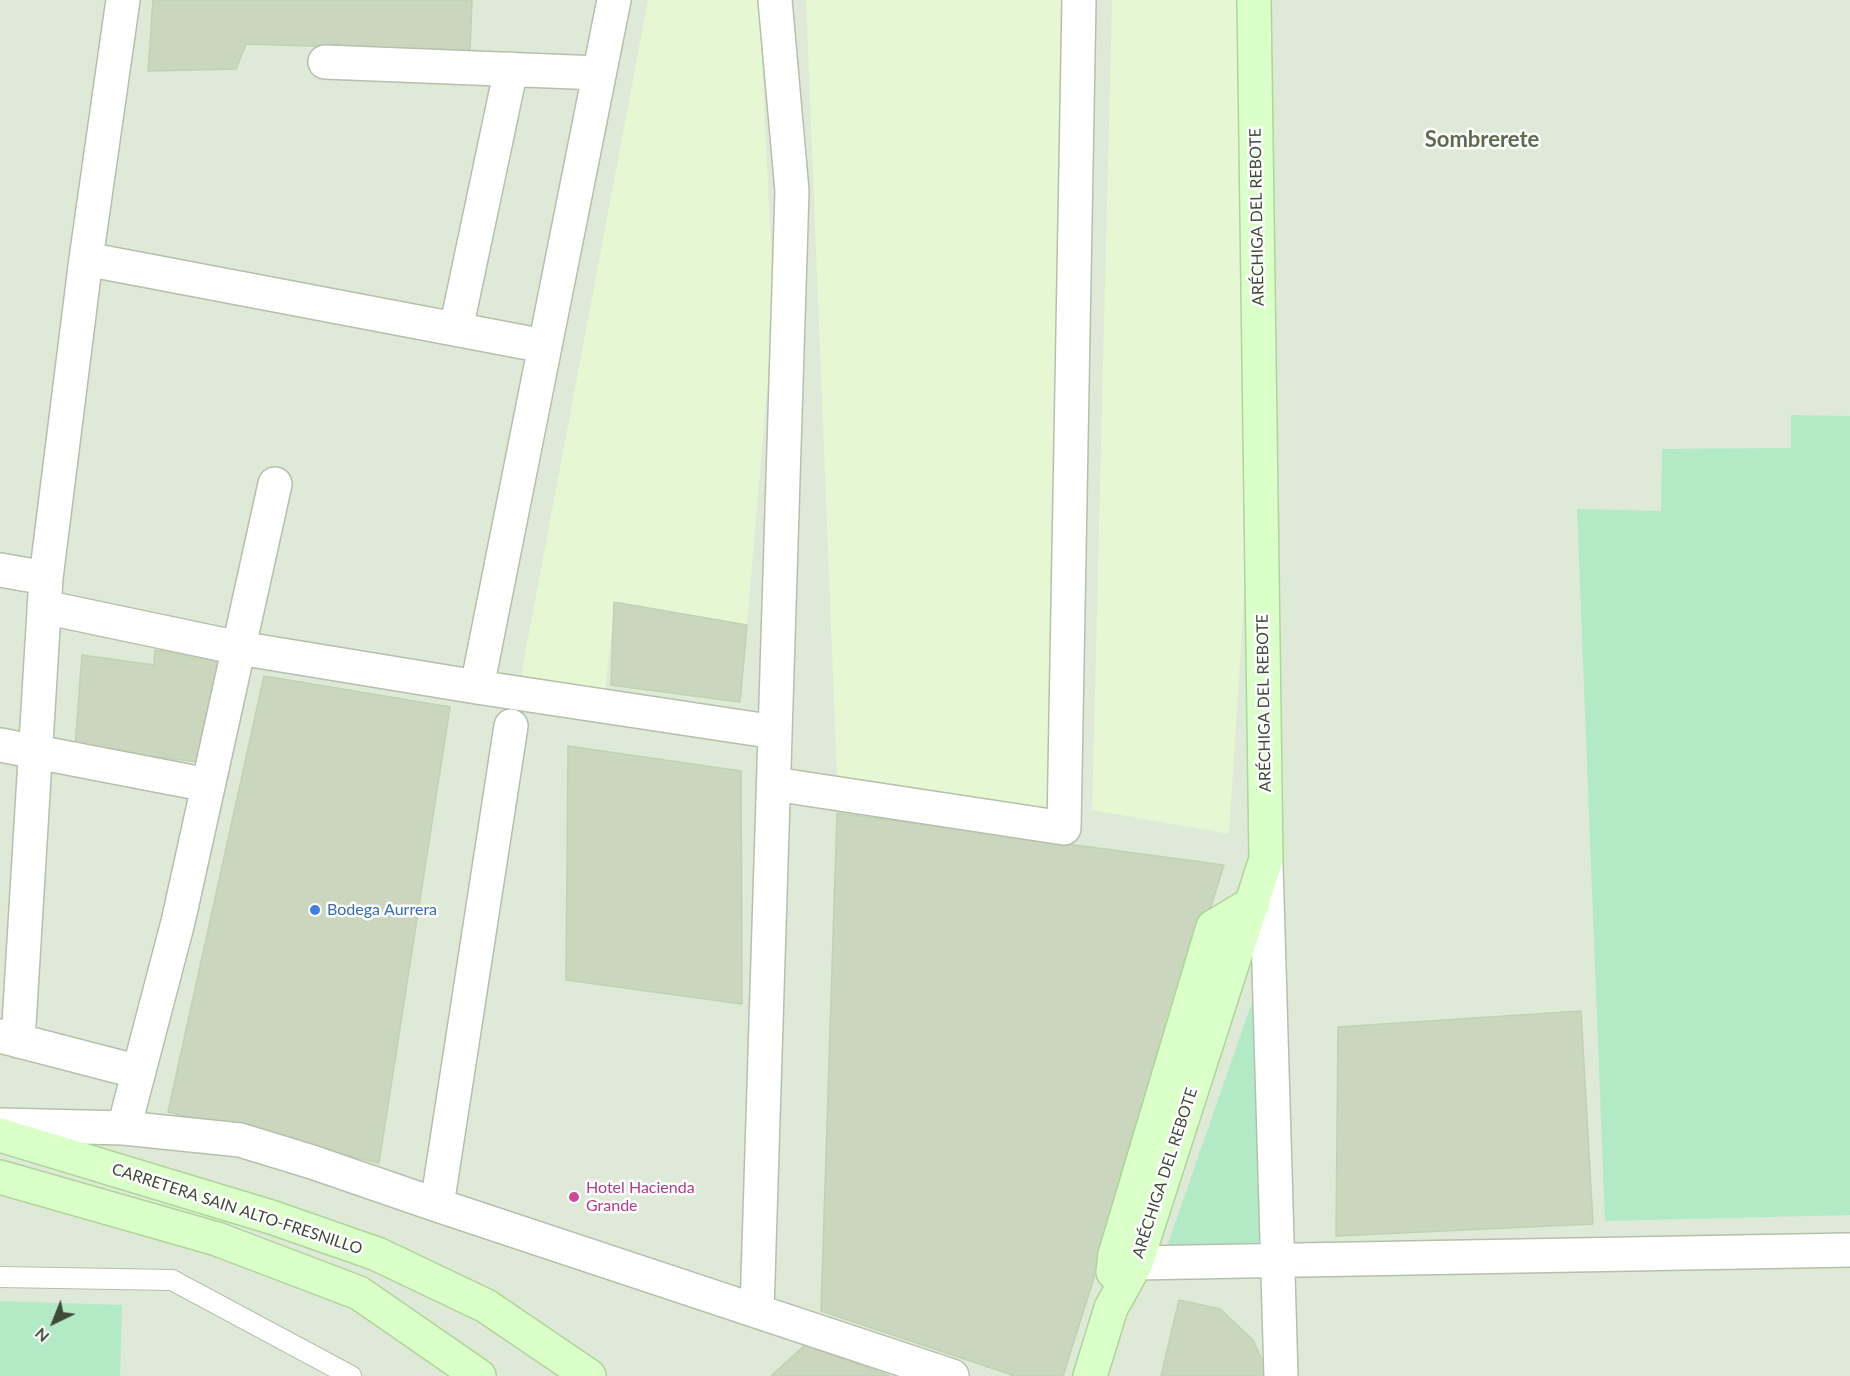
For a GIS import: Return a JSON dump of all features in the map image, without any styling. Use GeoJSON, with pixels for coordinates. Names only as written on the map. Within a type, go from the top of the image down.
{"type":"FeatureCollection","features":[{"type":"Feature","properties":{"kind":"street"},"geometry":{"type":"LineString","coordinates":[[123,0],[86,259],[45,592],[36,752],[9,1038],[139,1072]]}},
{"type":"Feature","properties":{"kind":"street"},"geometry":{"type":"LineString","coordinates":[[477,687],[614,0]]}},
{"type":"Feature","properties":{"kind":"street"},"geometry":{"type":"LineString","coordinates":[[758,1311],[792,191],[775,0]]}},
{"type":"Feature","properties":{"kind":"street"},"geometry":{"type":"LineString","coordinates":[[774,784],[1064,828],[1079,0]]}},
{"type":"Feature","properties":{"kind":"street","name":"ARÉCHIGA DEL REBOTE"},"geometry":{"type":"LineString","coordinates":[[1125,1259],[1213,927],[1253,903],[1266,859],[1254,0]]}},
{"type":"Feature","properties":{"kind":"street"},"geometry":{"type":"LineString","coordinates":[[325,62],[599,73]]}},
{"type":"Feature","properties":{"kind":"street"},"geometry":{"type":"LineString","coordinates":[[456,329],[511,69]]}},
{"type":"Feature","properties":{"kind":"street"},"geometry":{"type":"LineString","coordinates":[[86,259],[544,346]]}},
{"type":"Feature","properties":{"kind":"street"},"geometry":{"type":"LineString","coordinates":[[124,1128],[178,922],[275,484]]}},
{"type":"Feature","properties":{"kind":"street"},"geometry":{"type":"LineString","coordinates":[[0,570],[45,592],[239,648],[775,732]]}},
{"type":"Feature","properties":{"kind":"street"},"geometry":{"type":"LineString","coordinates":[[437,1205],[511,726]]}},
{"type":"Feature","properties":{"kind":"street"},"geometry":{"type":"LineString","coordinates":[[0,745],[208,785]]}},
{"type":"Feature","properties":{"kind":"street"},"geometry":{"type":"LineString","coordinates":[[1266,859],[1281,1376]]}},
{"type":"Feature","properties":{"kind":"street"},"geometry":{"type":"LineString","coordinates":[[0,1125],[124,1128],[240,1140],[312,1161],[437,1205],[952,1376]]}},
{"type":"Feature","properties":{"kind":"street","name":"CARRETERA SAIN ALTO-FRESNILLO"},"geometry":{"type":"LineString","coordinates":[[0,1135],[271,1217],[377,1254],[486,1306],[589,1376]]}},
{"type":"Feature","properties":{"kind":"street"},"geometry":{"type":"LineString","coordinates":[[0,1177],[217,1239],[359,1293],[478,1376]]}},
{"type":"Feature","properties":{"kind":"street"},"geometry":{"type":"LineString","coordinates":[[1090,1376],[1125,1259],[1278,1259],[1850,1250]]}},
{"type":"Feature","properties":{"kind":"lane"},"geometry":{"type":"LineString","coordinates":[[0,1277],[172,1280],[351,1376]]}},
{"type":"Feature","properties":{"kind":"shaded area"},"geometry":{"type":"Polygon","coordinates":[[[0,0],[1850,0],[1850,1376],[0,1376],[0,0]]]}},
{"type":"Feature","properties":{"kind":"shaded area"},"geometry":{"type":"Polygon","coordinates":[[[648,0],[759,0],[774,309],[747,625],[615,602],[605,691],[521,675],[648,0]]]}},
{"type":"Feature","properties":{"kind":"shaded area"},"geometry":{"type":"Polygon","coordinates":[[[806,0],[1072,0],[1050,809],[837,777],[806,0]]]}},
{"type":"Feature","properties":{"kind":"shaded area"},"geometry":{"type":"Polygon","coordinates":[[[1112,0],[1242,0],[1248,537],[1229,834],[1092,810],[1112,0]]]}},
{"type":"Feature","properties":{"kind":"shaded area"},"geometry":{"type":"Polygon","coordinates":[[[1791,415],[1850,416],[1850,1215],[1605,1221],[1577,509],[1661,511],[1662,449],[1791,448],[1791,415]]]}},
{"type":"Feature","properties":{"kind":"shaded area"},"geometry":{"type":"Polygon","coordinates":[[[1265,965],[1272,1255],[1164,1255],[1265,965]]]}},
{"type":"Feature","properties":{"kind":"shaded area"},"geometry":{"type":"Polygon","coordinates":[[[0,1301],[122,1305],[120,1376],[0,1376],[0,1301]]]}},
{"type":"Feature","properties":{"kind":"building"},"geometry":{"type":"Polygon","coordinates":[[[153,0],[472,0],[470,51],[246,44],[236,69],[148,71],[153,0]]]}},
{"type":"Feature","properties":{"kind":"building"},"geometry":{"type":"Polygon","coordinates":[[[614,602],[747,625],[740,702],[611,685],[614,602]]]}},
{"type":"Feature","properties":{"kind":"building"},"geometry":{"type":"Polygon","coordinates":[[[155,650],[225,662],[206,763],[75,747],[82,655],[154,665],[155,650]]]}},
{"type":"Feature","properties":{"kind":"building","name":"Bodega Aurrera"},"geometry":{"type":"Polygon","coordinates":[[[264,676],[450,707],[379,1163],[168,1112],[264,676]]]}},
{"type":"Feature","properties":{"kind":"building"},"geometry":{"type":"Polygon","coordinates":[[[568,746],[741,771],[742,1004],[566,980],[568,746]]]}},
{"type":"Feature","properties":{"kind":"building"},"geometry":{"type":"Polygon","coordinates":[[[837,813],[1224,865],[1063,1376],[1015,1376],[821,1311],[837,813]]]}},
{"type":"Feature","properties":{"kind":"building"},"geometry":{"type":"Polygon","coordinates":[[[1581,1011],[1593,1224],[1336,1236],[1338,1027],[1581,1011]]]}},
{"type":"Feature","properties":{"kind":"building"},"geometry":{"type":"Polygon","coordinates":[[[1179,1300],[1220,1309],[1253,1340],[1266,1376],[1161,1376],[1179,1300]]]}},
{"type":"Feature","properties":{"kind":"building"},"geometry":{"type":"Polygon","coordinates":[[[805,1345],[890,1376],[771,1376],[805,1345]]]}},
{"type":"Feature","properties":{"kind":"place","name":"Bodega Aurrera"},"geometry":{"type":"Point","coordinates":[315,910]}},
{"type":"Feature","properties":{"kind":"place","name":"Hotel Hacienda Grande"},"geometry":{"type":"Point","coordinates":[574,1197]}},
{"type":"Feature","properties":{"kind":"district","name":"Sombrerete"},"geometry":{"type":"Point","coordinates":[1482,140]}}]}
